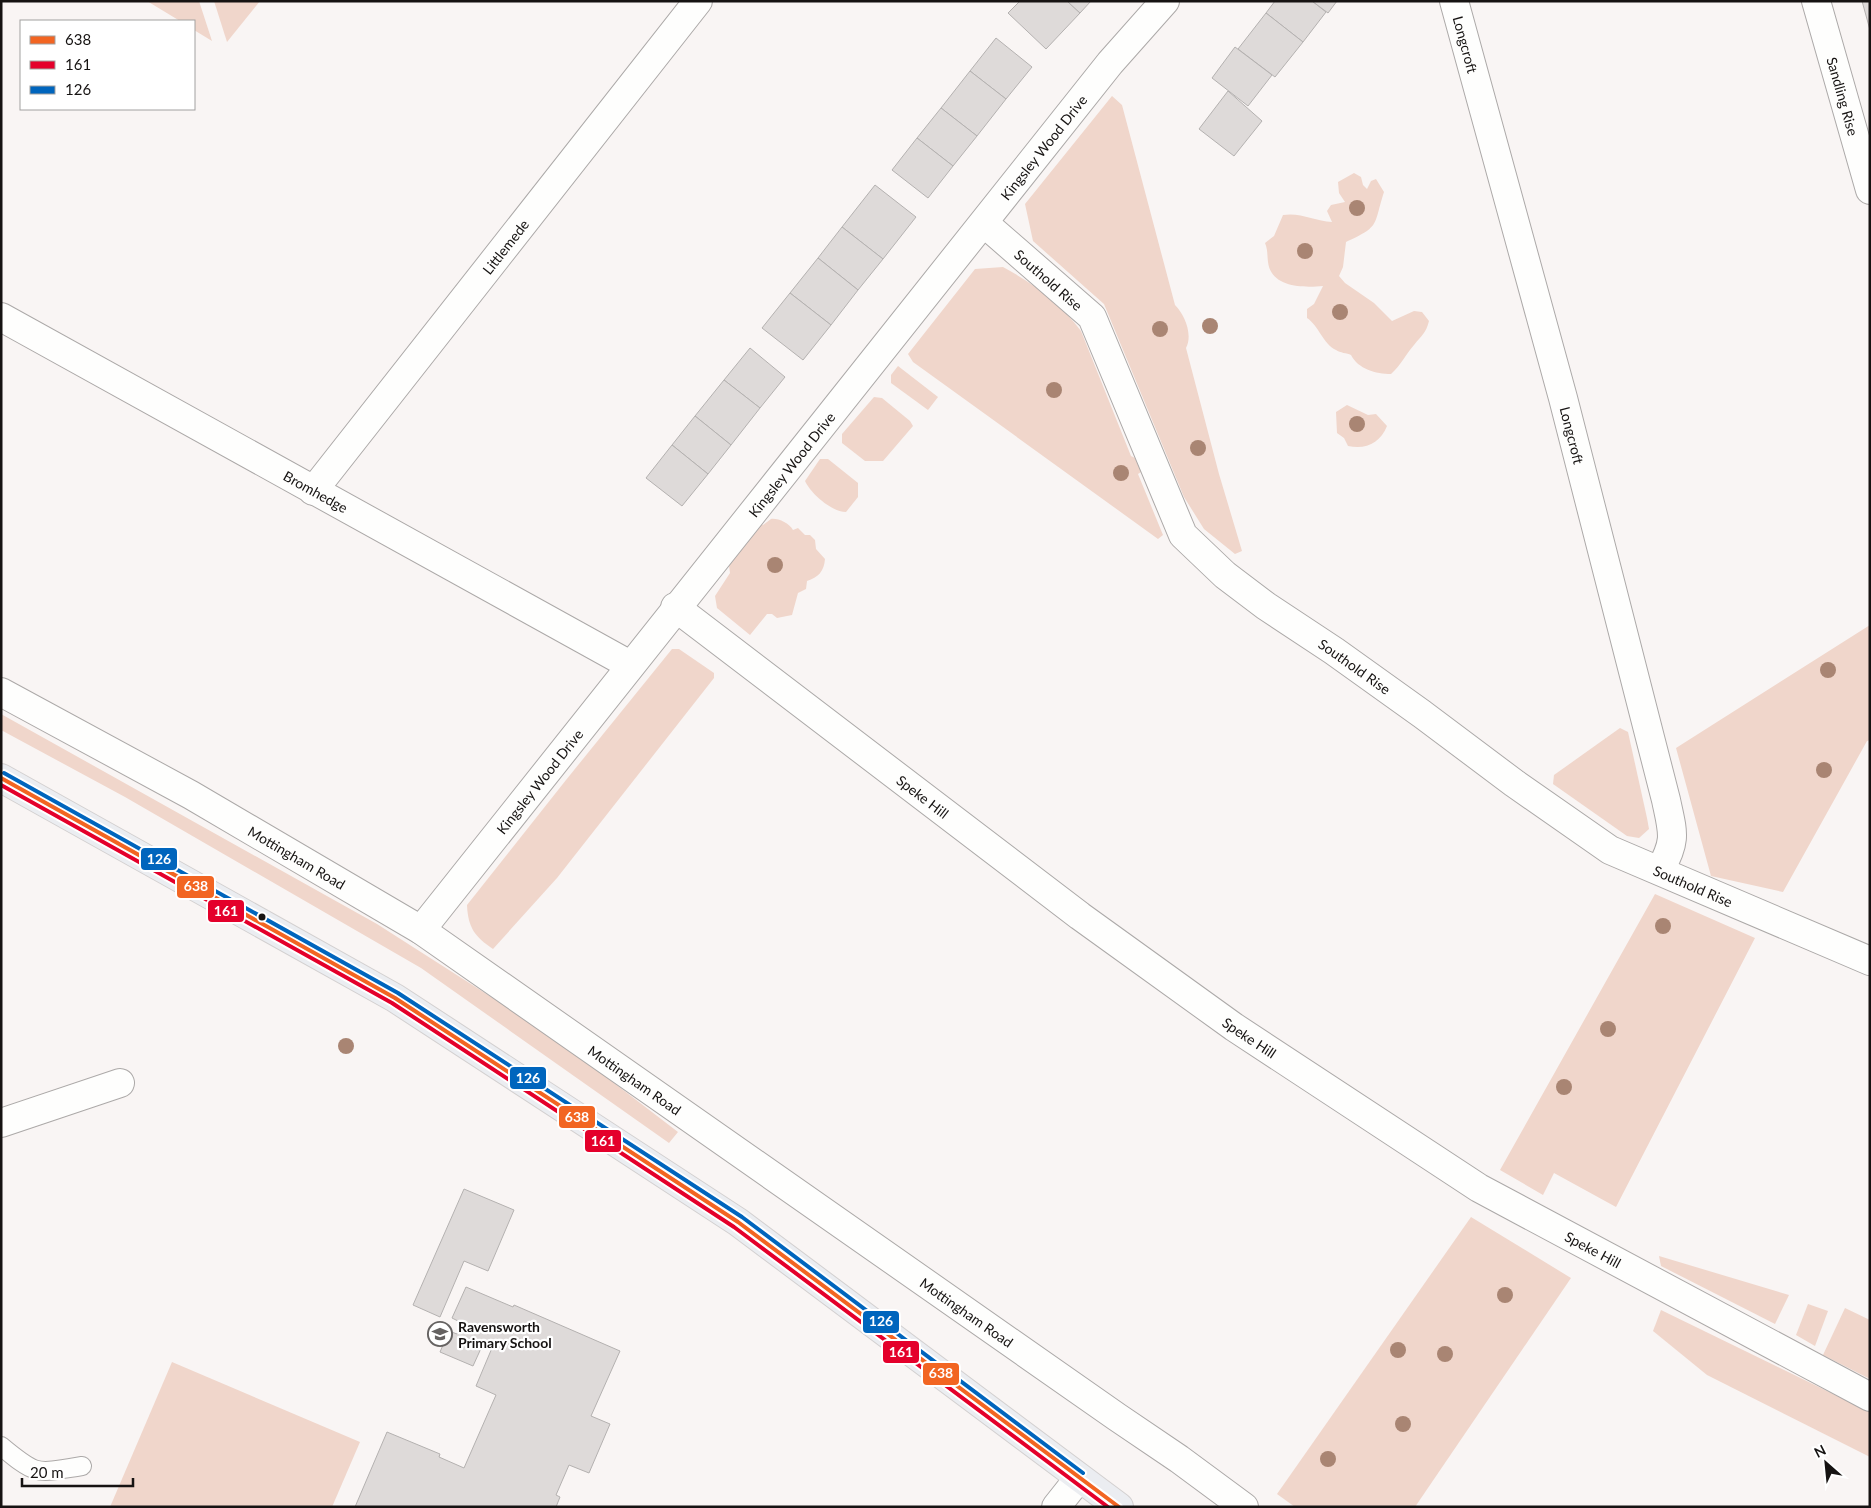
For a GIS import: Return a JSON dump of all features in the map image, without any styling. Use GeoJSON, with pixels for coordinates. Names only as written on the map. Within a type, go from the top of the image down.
{"type":"FeatureCollection","features":[{"type":"Feature","properties":{"kind":"main road"},"geometry":{"type":"LineString","coordinates":[[1,778],[404,1004],[738,1222],[1119,1507]]}},
{"type":"Feature","properties":{"kind":"street","name":"Littlemede"},"geometry":{"type":"LineString","coordinates":[[313,491],[698,1]]}},
{"type":"Feature","properties":{"kind":"street","name":"Kingsley Wood Drive"},"geometry":{"type":"LineString","coordinates":[[421,930],[675,607],[984,223],[1110,63],[1165,1]]}},
{"type":"Feature","properties":{"kind":"street","name":"Longcroft"},"geometry":{"type":"LineString","coordinates":[[1454,1],[1563,398],[1666,800],[1674,835],[1669,854],[1660,870]]}},
{"type":"Feature","properties":{"kind":"street","name":"Sandling Rise"},"geometry":{"type":"LineString","coordinates":[[1816,1],[1870,190]]}},
{"type":"Feature","properties":{"kind":"street","name":"Southold Rise"},"geometry":{"type":"LineString","coordinates":[[984,223],[1092,316],[1183,534],[1225,575],[1266,606],[1334,651],[1422,714],[1514,784],[1610,850],[1870,961]]}},
{"type":"Feature","properties":{"kind":"street","name":"Bromhedge"},"geometry":{"type":"LineString","coordinates":[[1,317],[630,665]]}},
{"type":"Feature","properties":{"kind":"street","name":"Speke Hill"},"geometry":{"type":"LineString","coordinates":[[675,607],[1080,916],[1242,1033],[1478,1188],[1870,1397]]}},
{"type":"Feature","properties":{"kind":"street","name":"Mottingham Road"},"geometry":{"type":"LineString","coordinates":[[1,692],[191,795],[421,930],[1117,1418],[1179,1459],[1244,1507]]}},
{"type":"Feature","properties":{"kind":"street"},"geometry":{"type":"LineString","coordinates":[[1,1123],[120,1083]]}},
{"type":"Feature","properties":{"kind":"street"},"geometry":{"type":"LineString","coordinates":[[1056,1507],[1079,1478]]}},
{"type":"Feature","properties":{"kind":"lane"},"geometry":{"type":"LineString","coordinates":[[1,1446],[23,1464],[40,1472],[82,1466]]}},
{"type":"Feature","properties":{"kind":"shaded area"},"geometry":{"type":"Polygon","coordinates":[[[147,1],[199,1],[212,41],[195,31],[195,20],[178,20],[147,1]]]}},
{"type":"Feature","properties":{"kind":"shaded area"},"geometry":{"type":"Polygon","coordinates":[[[214,1],[260,1],[227,42],[214,1]]]}},
{"type":"Feature","properties":{"kind":"shaded area"},"geometry":{"type":"Polygon","coordinates":[[[1112,96],[1122,105],[1175,305],[1187,325],[1189,337],[1186,348],[1219,474],[1242,551],[1235,554],[1204,529],[1184,497],[1104,304],[1033,241],[1025,204],[1112,96]]]}},
{"type":"Feature","properties":{"kind":"shaded area"},"geometry":{"type":"Polygon","coordinates":[[[1354,173],[1361,177],[1363,185],[1367,189],[1371,181],[1376,179],[1384,192],[1376,219],[1371,228],[1346,242],[1343,267],[1339,276],[1345,283],[1374,303],[1392,321],[1414,311],[1422,312],[1429,321],[1423,334],[1391,374],[1368,370],[1358,364],[1351,355],[1339,352],[1332,347],[1307,318],[1307,309],[1314,304],[1323,286],[1307,287],[1282,282],[1270,271],[1268,262],[1265,243],[1274,236],[1283,215],[1289,214],[1332,222],[1327,211],[1331,205],[1345,202],[1339,193],[1338,182],[1354,173]]]}},
{"type":"Feature","properties":{"kind":"shaded area"},"geometry":{"type":"Polygon","coordinates":[[[1003,267],[1046,294],[1081,331],[1131,456],[1135,458],[1141,472],[1138,474],[1163,535],[1158,539],[913,362],[908,354],[975,269],[1003,267]]]}},
{"type":"Feature","properties":{"kind":"shaded area"},"geometry":{"type":"Polygon","coordinates":[[[898,366],[938,397],[928,410],[891,383],[891,375],[898,366]]]}},
{"type":"Feature","properties":{"kind":"shaded area"},"geometry":{"type":"Polygon","coordinates":[[[874,397],[882,398],[910,421],[913,426],[883,461],[865,461],[842,443],[842,434],[874,397]]]}},
{"type":"Feature","properties":{"kind":"shaded area"},"geometry":{"type":"Polygon","coordinates":[[[1347,405],[1368,415],[1376,414],[1387,426],[1380,437],[1372,444],[1361,447],[1348,446],[1344,438],[1337,433],[1336,412],[1347,405]]]}},
{"type":"Feature","properties":{"kind":"shaded area"},"geometry":{"type":"Polygon","coordinates":[[[820,459],[828,459],[858,483],[858,497],[846,512],[828,506],[812,491],[805,481],[820,459]]]}},
{"type":"Feature","properties":{"kind":"shaded area"},"geometry":{"type":"Polygon","coordinates":[[[771,519],[780,520],[789,525],[793,530],[798,528],[805,535],[810,535],[815,540],[816,549],[825,559],[820,573],[807,581],[806,589],[798,593],[792,615],[777,618],[772,614],[767,614],[750,635],[717,608],[715,596],[730,573],[728,558],[751,537],[752,531],[758,523],[763,525],[771,519]]]}},
{"type":"Feature","properties":{"kind":"shaded area"},"geometry":{"type":"Polygon","coordinates":[[[1870,625],[1870,740],[1867,741],[1783,892],[1711,876],[1676,748],[1870,625]]]}},
{"type":"Feature","properties":{"kind":"shaded area"},"geometry":{"type":"Polygon","coordinates":[[[672,649],[679,649],[714,673],[714,678],[557,878],[493,949],[477,936],[471,926],[467,905],[672,649]]]}},
{"type":"Feature","properties":{"kind":"shaded area"},"geometry":{"type":"Polygon","coordinates":[[[1,714],[377,924],[554,1037],[678,1132],[669,1143],[421,968],[125,797],[1,730],[1,714]]]}},
{"type":"Feature","properties":{"kind":"shaded area"},"geometry":{"type":"Polygon","coordinates":[[[1620,728],[1628,732],[1649,829],[1639,838],[1627,836],[1553,784],[1554,775],[1620,728]]]}},
{"type":"Feature","properties":{"kind":"shaded area"},"geometry":{"type":"Polygon","coordinates":[[[1655,894],[1755,938],[1616,1207],[1554,1173],[1543,1195],[1500,1170],[1655,894]]]}},
{"type":"Feature","properties":{"kind":"shaded area"},"geometry":{"type":"Polygon","coordinates":[[[1471,1217],[1571,1278],[1415,1507],[1295,1507],[1277,1494],[1471,1217]]]}},
{"type":"Feature","properties":{"kind":"shaded area"},"geometry":{"type":"Polygon","coordinates":[[[1659,1256],[1789,1295],[1775,1324],[1661,1266],[1659,1256]]]}},
{"type":"Feature","properties":{"kind":"shaded area"},"geometry":{"type":"Polygon","coordinates":[[[1808,1304],[1828,1311],[1815,1346],[1796,1335],[1808,1304]]]}},
{"type":"Feature","properties":{"kind":"shaded area"},"geometry":{"type":"Polygon","coordinates":[[[1845,1308],[1870,1320],[1870,1379],[1823,1355],[1845,1308]]]}},
{"type":"Feature","properties":{"kind":"shaded area"},"geometry":{"type":"Polygon","coordinates":[[[1661,1310],[1870,1412],[1870,1457],[1707,1375],[1653,1331],[1661,1310]]]}},
{"type":"Feature","properties":{"kind":"shaded area"},"geometry":{"type":"Polygon","coordinates":[[[172,1362],[360,1442],[332,1507],[110,1507],[172,1362]]]}},
{"type":"Feature","properties":{"kind":"building"},"geometry":{"type":"Polygon","coordinates":[[[1020,1],[1067,1],[1080,13],[1046,49],[1008,13],[1020,1]]]}},
{"type":"Feature","properties":{"kind":"building"},"geometry":{"type":"Polygon","coordinates":[[[1067,1],[1091,1],[1080,13],[1067,1]]]}},
{"type":"Feature","properties":{"kind":"building"},"geometry":{"type":"Polygon","coordinates":[[[1275,1],[1312,1],[1326,12],[1303,42],[1266,13],[1275,1]]]}},
{"type":"Feature","properties":{"kind":"building"},"geometry":{"type":"Polygon","coordinates":[[[1312,1],[1337,1],[1328,13],[1312,1]]]}},
{"type":"Feature","properties":{"kind":"building"},"geometry":{"type":"Polygon","coordinates":[[[1862,1],[1870,1],[1870,30],[1862,1]]]}},
{"type":"Feature","properties":{"kind":"building"},"geometry":{"type":"Polygon","coordinates":[[[1266,13],[1303,42],[1275,77],[1238,49],[1266,13]]]}},
{"type":"Feature","properties":{"kind":"building"},"geometry":{"type":"Polygon","coordinates":[[[996,38],[1032,67],[1006,99],[970,71],[996,38]]]}},
{"type":"Feature","properties":{"kind":"building"},"geometry":{"type":"Polygon","coordinates":[[[1235,47],[1272,75],[1248,106],[1212,78],[1235,47]]]}},
{"type":"Feature","properties":{"kind":"building"},"geometry":{"type":"Polygon","coordinates":[[[970,71],[1006,99],[977,136],[941,108],[970,71]]]}},
{"type":"Feature","properties":{"kind":"building"},"geometry":{"type":"Polygon","coordinates":[[[1228,91],[1262,121],[1234,156],[1199,129],[1228,91]]]}},
{"type":"Feature","properties":{"kind":"building"},"geometry":{"type":"Polygon","coordinates":[[[941,108],[977,136],[953,166],[917,138],[941,108]]]}},
{"type":"Feature","properties":{"kind":"building"},"geometry":{"type":"Polygon","coordinates":[[[917,138],[953,166],[928,198],[892,170],[917,138]]]}},
{"type":"Feature","properties":{"kind":"building"},"geometry":{"type":"Polygon","coordinates":[[[875,185],[916,217],[883,259],[842,227],[875,185]]]}},
{"type":"Feature","properties":{"kind":"building"},"geometry":{"type":"Polygon","coordinates":[[[842,227],[883,259],[858,290],[818,258],[842,227]]]}},
{"type":"Feature","properties":{"kind":"building"},"geometry":{"type":"Polygon","coordinates":[[[818,258],[858,290],[831,325],[790,293],[818,258]]]}},
{"type":"Feature","properties":{"kind":"building"},"geometry":{"type":"Polygon","coordinates":[[[790,293],[831,325],[803,360],[762,328],[790,293]]]}},
{"type":"Feature","properties":{"kind":"building"},"geometry":{"type":"Polygon","coordinates":[[[750,348],[785,377],[760,408],[724,380],[750,348]]]}},
{"type":"Feature","properties":{"kind":"building"},"geometry":{"type":"Polygon","coordinates":[[[724,380],[760,408],[731,445],[695,416],[724,380]]]}},
{"type":"Feature","properties":{"kind":"building"},"geometry":{"type":"Polygon","coordinates":[[[695,416],[731,445],[708,474],[672,445],[695,416]]]}},
{"type":"Feature","properties":{"kind":"building"},"geometry":{"type":"Polygon","coordinates":[[[672,445],[708,474],[682,506],[646,478],[672,445]]]}},
{"type":"Feature","properties":{"kind":"building"},"geometry":{"type":"Polygon","coordinates":[[[464,1189],[514,1210],[488,1271],[464,1261],[440,1317],[413,1305],[464,1189]]]}},
{"type":"Feature","properties":{"kind":"building"},"geometry":{"type":"Polygon","coordinates":[[[466,1287],[513,1307],[514,1305],[620,1351],[591,1416],[610,1424],[589,1473],[569,1465],[556,1495],[560,1497],[556,1507],[355,1507],[387,1432],[440,1454],[439,1457],[464,1468],[496,1395],[476,1386],[492,1348],[483,1344],[473,1366],[440,1352],[449,1331],[457,1334],[462,1323],[452,1318],[466,1287]]]}},
{"type":"Feature","properties":{"kind":"transit line","name":"126"},"geometry":{"type":"LineString","coordinates":[[4,773],[398,993],[742,1217],[1083,1473]]}},
{"type":"Feature","properties":{"kind":"transit line","name":"638"},"geometry":{"type":"LineString","coordinates":[[1,778],[395,998],[738,1222],[1119,1507]]}},
{"type":"Feature","properties":{"kind":"transit line","name":"161"},"geometry":{"type":"LineString","coordinates":[[1,785],[392,1003],[734,1227],[1108,1507]]}},
{"type":"Feature","properties":{"kind":"place","name":"Ravensworth Primary School"},"geometry":{"type":"Point","coordinates":[440,1334]}}]}
